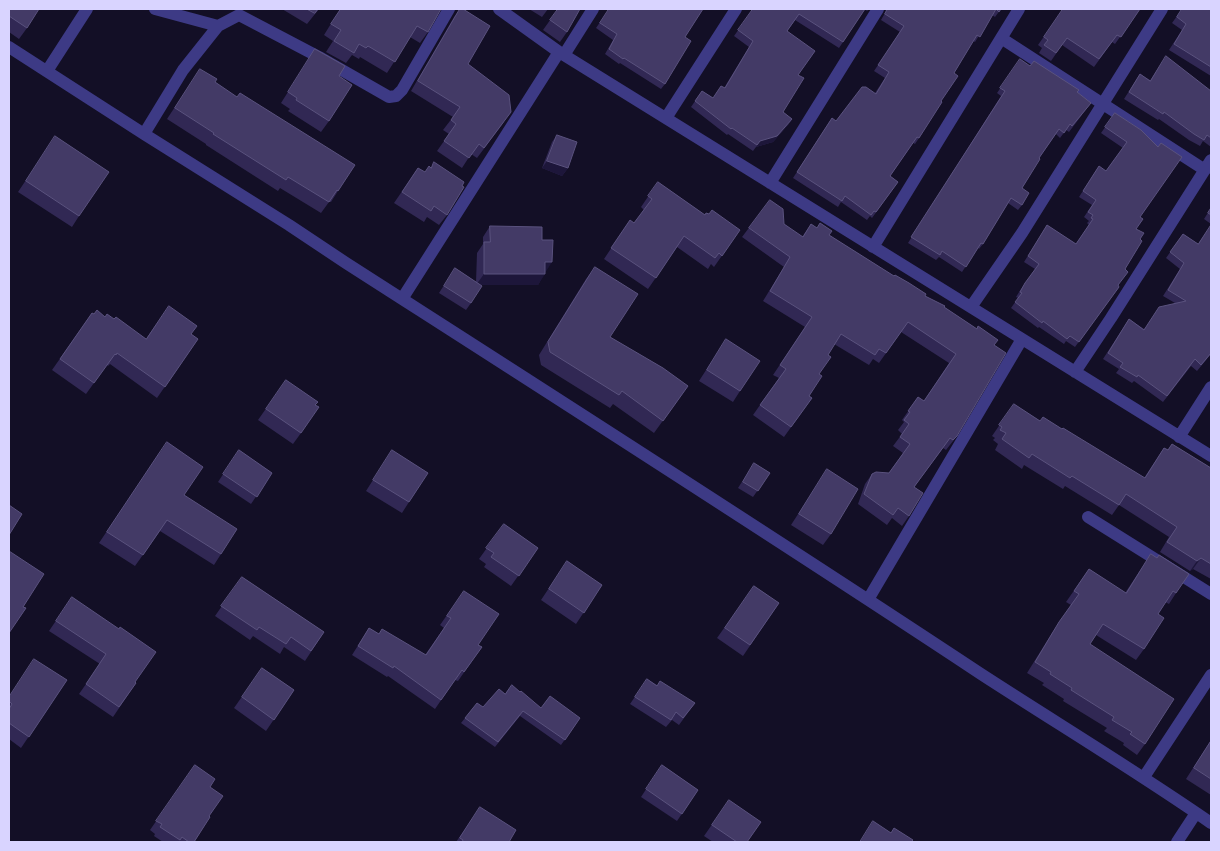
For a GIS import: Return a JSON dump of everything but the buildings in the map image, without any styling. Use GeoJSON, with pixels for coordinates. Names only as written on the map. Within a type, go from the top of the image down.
{"type":"FeatureCollection","features":[{"type":"Feature","properties":{"kind":"street"},"geometry":{"type":"LineString","coordinates":[[47,71],[87,9]]}},
{"type":"Feature","properties":{"kind":"street"},"geometry":{"type":"LineString","coordinates":[[155,9],[218,26]]}},
{"type":"Feature","properties":{"kind":"street"},"geometry":{"type":"LineString","coordinates":[[144,134],[182,70],[218,26],[239,15],[319,57],[389,97],[396,96],[402,90],[449,9]]}},
{"type":"Feature","properties":{"kind":"street"},"geometry":{"type":"LineString","coordinates":[[499,9],[561,53],[1211,456]]}},
{"type":"Feature","properties":{"kind":"street"},"geometry":{"type":"LineString","coordinates":[[402,299],[561,53],[593,9]]}},
{"type":"Feature","properties":{"kind":"street"},"geometry":{"type":"LineString","coordinates":[[666,118],[736,9]]}},
{"type":"Feature","properties":{"kind":"street"},"geometry":{"type":"LineString","coordinates":[[770,183],[878,9]]}},
{"type":"Feature","properties":{"kind":"street"},"geometry":{"type":"LineString","coordinates":[[873,247],[1020,9]]}},
{"type":"Feature","properties":{"kind":"street"},"geometry":{"type":"LineString","coordinates":[[971,308],[1022,233],[1162,9]]}},
{"type":"Feature","properties":{"kind":"street"},"geometry":{"type":"LineString","coordinates":[[1001,38],[1104,104],[1208,165],[1112,318],[1075,372]]}},
{"type":"Feature","properties":{"kind":"street"},"geometry":{"type":"LineString","coordinates":[[9,47],[868,598],[983,675],[1144,777],[1211,823]]}},
{"type":"Feature","properties":{"kind":"street"},"geometry":{"type":"LineString","coordinates":[[868,598],[1022,339]]}},
{"type":"Feature","properties":{"kind":"street"},"geometry":{"type":"LineString","coordinates":[[1179,436],[1211,386]]}},
{"type":"Feature","properties":{"kind":"street"},"geometry":{"type":"LineString","coordinates":[[1088,516],[1211,594]]}},
{"type":"Feature","properties":{"kind":"street"},"geometry":{"type":"LineString","coordinates":[[1144,777],[1211,675]]}},
{"type":"Feature","properties":{"kind":"street"},"geometry":{"type":"LineString","coordinates":[[1177,842],[1196,813]]}}]}
